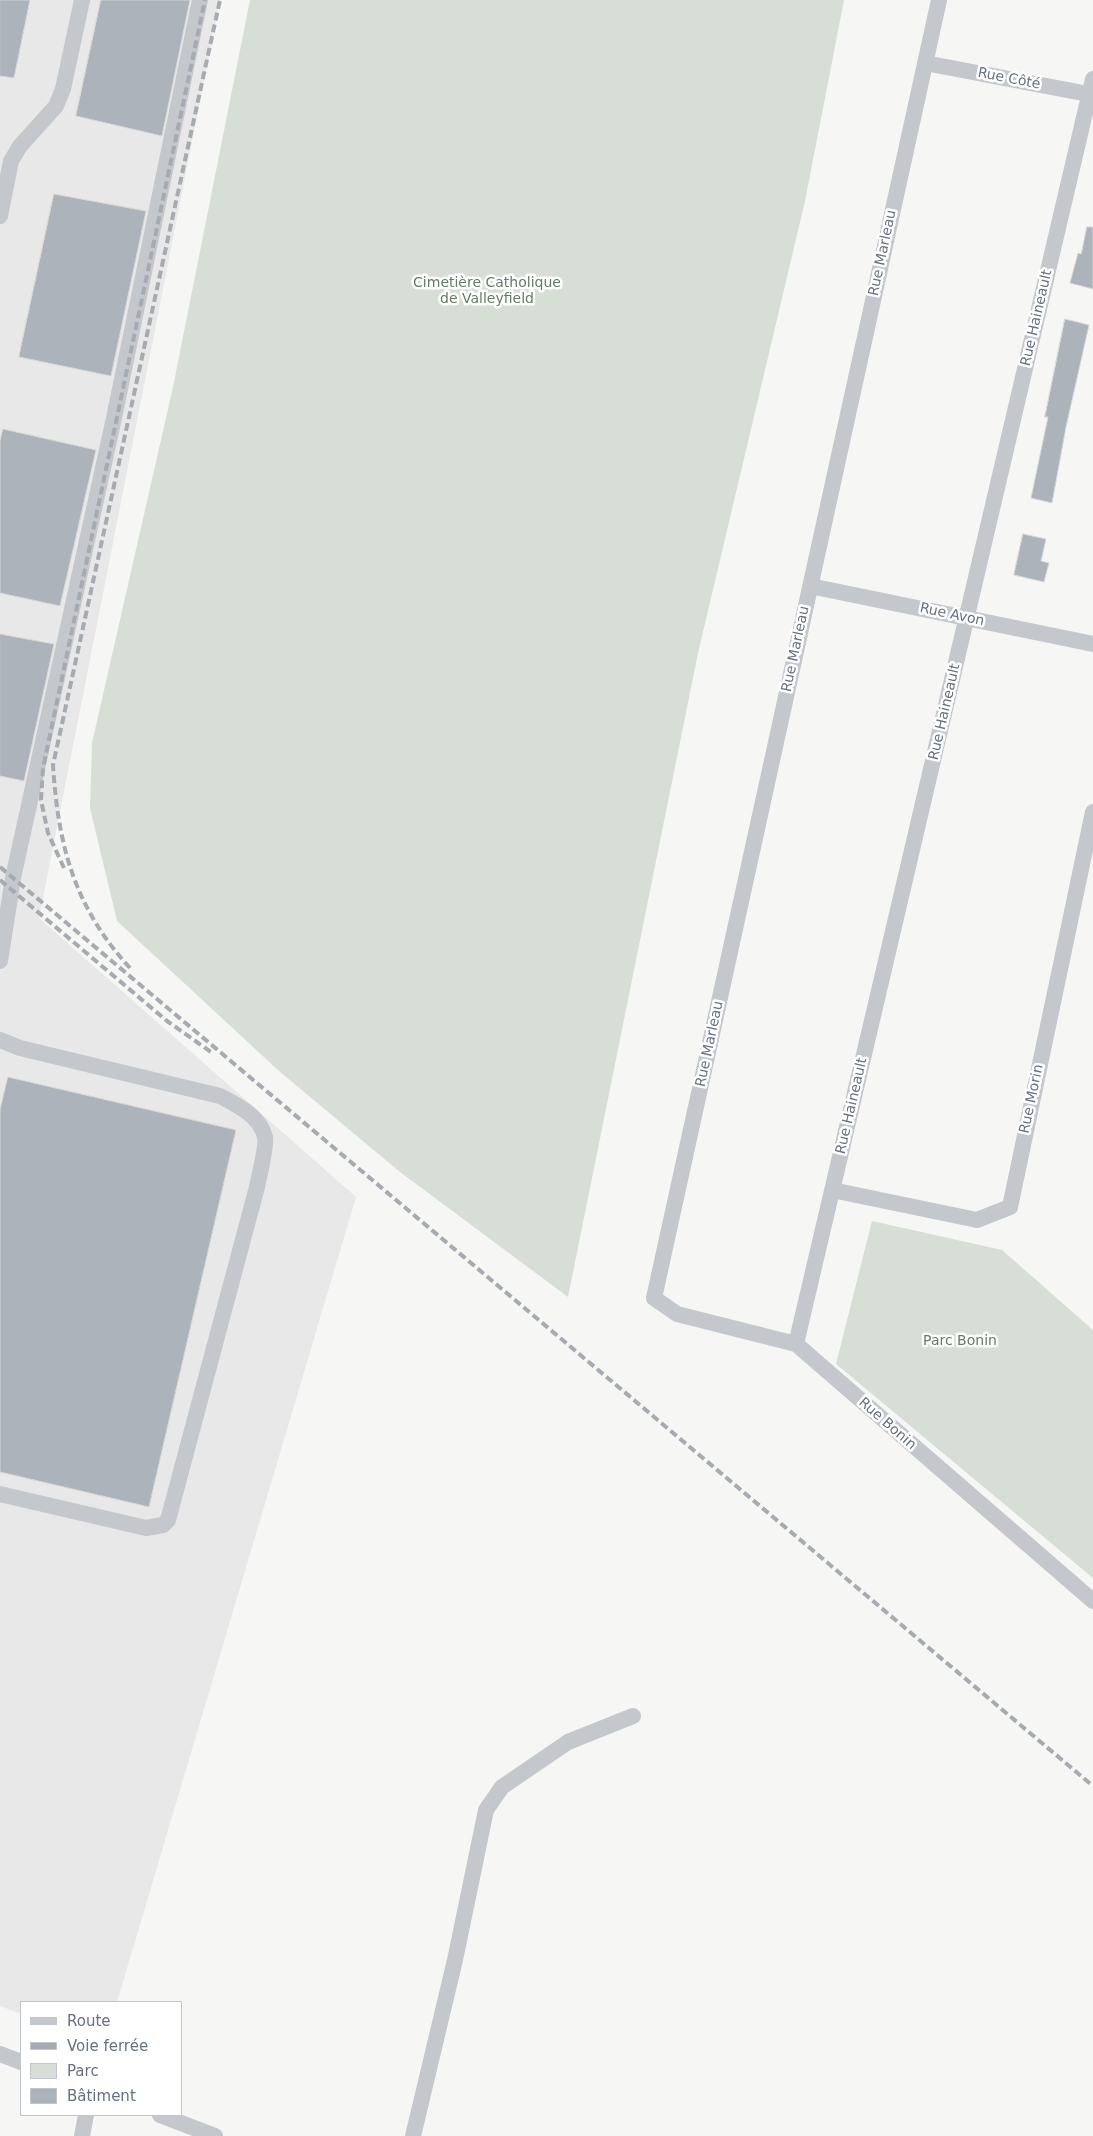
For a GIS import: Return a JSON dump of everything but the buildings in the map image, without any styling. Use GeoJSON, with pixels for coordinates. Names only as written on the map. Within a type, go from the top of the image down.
{"type":"FeatureCollection","features":[{"type":"Feature","properties":{"kind":"street"},"geometry":{"type":"LineString","coordinates":[[0,216],[11,161],[20,146],[56,106],[63,90],[82,0]]}},
{"type":"Feature","properties":{"kind":"street"},"geometry":{"type":"LineString","coordinates":[[0,961],[5,902],[13,878],[116,409],[200,0]]}},
{"type":"Feature","properties":{"kind":"street","name":"Rue Marleau"},"geometry":{"type":"LineString","coordinates":[[654,1298],[939,0]]}},
{"type":"Feature","properties":{"kind":"street","name":"Rue Côté"},"geometry":{"type":"LineString","coordinates":[[925,63],[1092,90]]}},
{"type":"Feature","properties":{"kind":"street","name":"Rue Haineault"},"geometry":{"type":"LineString","coordinates":[[796,1344],[1092,90]]}},
{"type":"Feature","properties":{"kind":"street","name":"Rue Avon"},"geometry":{"type":"LineString","coordinates":[[810,586],[1093,644]]}},
{"type":"Feature","properties":{"kind":"street","name":"Rue Morin"},"geometry":{"type":"LineString","coordinates":[[832,1190],[977,1220],[1010,1207],[1093,812]]}},
{"type":"Feature","properties":{"kind":"street"},"geometry":{"type":"LineString","coordinates":[[0,1040],[20,1048],[220,1096],[244,1109],[258,1124],[265,1138],[257,1187],[168,1520],[163,1524],[146,1528],[0,1494]]}},
{"type":"Feature","properties":{"kind":"street","name":"Rue Bonin"},"geometry":{"type":"LineString","coordinates":[[654,1298],[677,1314],[796,1344],[1093,1601]]}},
{"type":"Feature","properties":{"kind":"street"},"geometry":{"type":"LineString","coordinates":[[413,2136],[455,1960],[486,1810],[502,1787],[568,1742],[633,1716]]}},
{"type":"Feature","properties":{"kind":"street"},"geometry":{"type":"LineString","coordinates":[[0,2054],[20,2062]]}},
{"type":"Feature","properties":{"kind":"street"},"geometry":{"type":"LineString","coordinates":[[82,2136],[86,2116]]}},
{"type":"Feature","properties":{"kind":"street"},"geometry":{"type":"LineString","coordinates":[[163,2116],[215,2136]]}},
{"type":"Feature","properties":{"kind":"shaded area"},"geometry":{"type":"Polygon","coordinates":[[[0,0],[220,0],[39,918],[356,1197],[117,2001],[20,2001],[20,2014],[0,2006],[0,0]]]}},
{"type":"Feature","properties":{"kind":"green space","name":"Cimetière Catholique de Valleyfield"},"geometry":{"type":"Polygon","coordinates":[[[250,0],[844,0],[805,201],[698,653],[568,1297],[400,1172],[279,1071],[117,921],[90,808],[92,743],[173,387],[250,0]]]}},
{"type":"Feature","properties":{"kind":"green space","name":"Parc Bonin"},"geometry":{"type":"Polygon","coordinates":[[[872,1221],[1002,1250],[1093,1330],[1093,1578],[836,1364],[872,1221]]]}},
{"type":"Feature","properties":{"kind":"railway"},"geometry":{"type":"LineString","coordinates":[[64,868],[48,833],[41,800],[43,768],[205,0]]}},
{"type":"Feature","properties":{"kind":"railway"},"geometry":{"type":"LineString","coordinates":[[130,968],[95,922],[72,874],[59,822],[53,765],[220,0]]}},
{"type":"Feature","properties":{"kind":"railway"},"geometry":{"type":"LineString","coordinates":[[0,867],[1093,1786]]}},
{"type":"Feature","properties":{"kind":"railway"},"geometry":{"type":"LineString","coordinates":[[0,880],[167,1021],[211,1052]]}}]}
